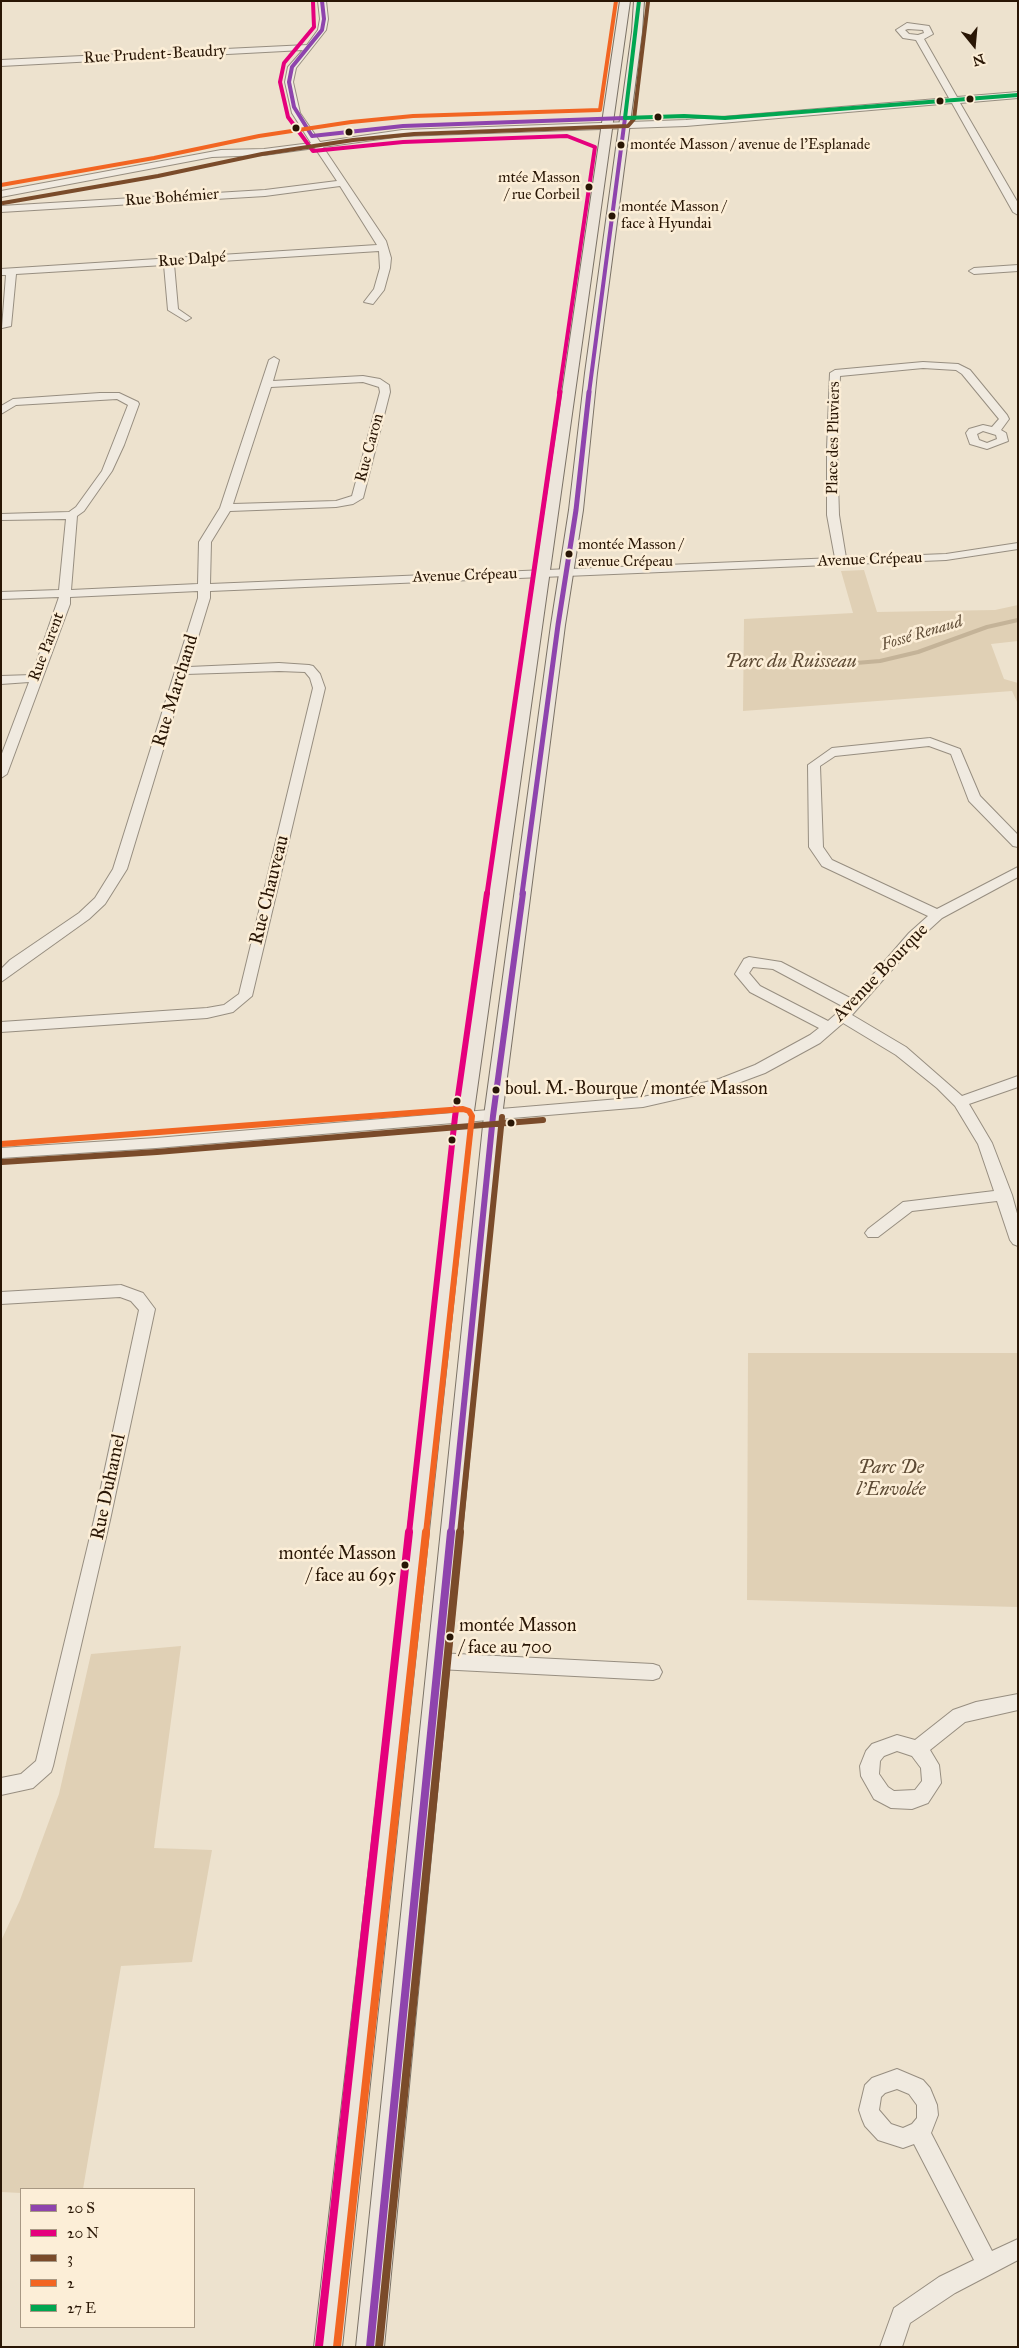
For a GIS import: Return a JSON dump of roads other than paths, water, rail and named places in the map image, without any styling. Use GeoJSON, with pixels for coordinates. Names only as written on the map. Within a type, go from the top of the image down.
{"type":"FeatureCollection","features":[{"type":"Feature","properties":{"kind":"main road"},"geometry":{"type":"LineString","coordinates":[[328,2347],[464,1118],[512,798],[625,1]]}},
{"type":"Feature","properties":{"kind":"main road"},"geometry":{"type":"LineString","coordinates":[[370,2347],[493,1116],[565,573],[576,510],[591,373],[637,32],[639,1]]}},
{"type":"Feature","properties":{"kind":"main road"},"geometry":{"type":"LineString","coordinates":[[512,798],[535,799]]}},
{"type":"Feature","properties":{"kind":"street"},"geometry":{"type":"LineString","coordinates":[[322,1],[324,24],[319,35],[292,67],[289,82],[294,107],[383,248],[386,258],[385,268],[379,290],[369,302]]}},
{"type":"Feature","properties":{"kind":"street"},"geometry":{"type":"LineString","coordinates":[[919,38],[1018,211]]}},
{"type":"Feature","properties":{"kind":"street","name":"Rue Prudent-Beaudry"},"geometry":{"type":"LineString","coordinates":[[1,63],[309,47]]}},
{"type":"Feature","properties":{"kind":"street"},"geometry":{"type":"LineString","coordinates":[[954,102],[1018,95]]}},
{"type":"Feature","properties":{"kind":"street"},"geometry":{"type":"LineString","coordinates":[[1,194],[213,156],[264,152],[315,140],[403,126],[608,122],[686,123],[725,118],[939,102],[1018,101]]}},
{"type":"Feature","properties":{"kind":"street"},"geometry":{"type":"LineString","coordinates":[[315,140],[402,133],[568,127],[608,122]]}},
{"type":"Feature","properties":{"kind":"street"},"geometry":{"type":"LineString","coordinates":[[568,127],[605,141]]}},
{"type":"Feature","properties":{"kind":"street","name":"Rue Bohémier"},"geometry":{"type":"LineString","coordinates":[[1,209],[265,193],[343,183]]}},
{"type":"Feature","properties":{"kind":"street","name":"Rue Dalpé"},"geometry":{"type":"LineString","coordinates":[[6,272],[383,248]]}},
{"type":"Feature","properties":{"kind":"street"},"geometry":{"type":"LineString","coordinates":[[168,262],[173,310],[186,318]]}},
{"type":"Feature","properties":{"kind":"street"},"geometry":{"type":"LineString","coordinates":[[974,271],[1018,268]]}},
{"type":"Feature","properties":{"kind":"street"},"geometry":{"type":"LineString","coordinates":[[6,272],[6,326]]}},
{"type":"Feature","properties":{"kind":"street","name":"Rue Marchand"},"geometry":{"type":"LineString","coordinates":[[1,977],[15,963],[84,916],[100,900],[120,869],[204,598],[206,542],[210,531],[226,508],[274,360]]}},
{"type":"Feature","properties":{"kind":"street","name":"Place des Pluviers"},"geometry":{"type":"LineString","coordinates":[[841,561],[833,515],[832,449],[835,373],[923,366],[958,367],[966,372],[1002,415],[1004,419],[995,430]]}},
{"type":"Feature","properties":{"kind":"street","name":"Rue Caron"},"geometry":{"type":"LineString","coordinates":[[226,508],[336,504],[349,502],[357,498],[385,392],[384,385],[376,381],[364,379],[266,384]]}},
{"type":"Feature","properties":{"kind":"street"},"geometry":{"type":"LineString","coordinates":[[1,410],[13,402],[100,396],[119,396],[134,404],[107,471],[92,495],[72,515],[1,517]]}},
{"type":"Feature","properties":{"kind":"street","name":"Rue Parent"},"geometry":{"type":"LineString","coordinates":[[2,771],[64,604],[72,515]]}},
{"type":"Feature","properties":{"kind":"street","name":"Avenue Crépeau"},"geometry":{"type":"LineString","coordinates":[[1,596],[204,586],[958,556],[1018,546]]}},
{"type":"Feature","properties":{"kind":"street","name":"Rue Chauveau"},"geometry":{"type":"LineString","coordinates":[[1,1027],[207,1013],[228,1009],[245,996],[319,688],[316,677],[309,669],[278,667],[182,670]]}},
{"type":"Feature","properties":{"kind":"street"},"geometry":{"type":"LineString","coordinates":[[1,680],[35,678]]}},
{"type":"Feature","properties":{"kind":"street"},"geometry":{"type":"LineString","coordinates":[[937,915],[827,863],[816,847],[814,765],[832,752],[930,742],[956,752],[974,798],[1018,843]]}},
{"type":"Feature","properties":{"kind":"street","name":"Avenue Bourque"},"geometry":{"type":"LineString","coordinates":[[1,1153],[146,1144],[493,1116],[643,1102],[704,1089],[760,1069],[815,1039],[848,1011],[914,936],[937,915],[1018,871]]}},
{"type":"Feature","properties":{"kind":"street"},"geometry":{"type":"LineString","coordinates":[[828,1027],[756,988],[742,974],[749,962],[776,966],[848,1011],[942,1084],[960,1102],[985,1143],[1018,1240]]}},
{"type":"Feature","properties":{"kind":"street"},"geometry":{"type":"LineString","coordinates":[[960,1102],[1018,1081]]}},
{"type":"Feature","properties":{"kind":"street"},"geometry":{"type":"LineString","coordinates":[[874,1233],[908,1206],[1004,1196]]}},
{"type":"Feature","properties":{"kind":"street","name":"Rue Duhamel"},"geometry":{"type":"LineString","coordinates":[[1,1298],[121,1290],[137,1297],[147,1309],[102,1520],[44,1766],[26,1782],[1,1787]]}},
{"type":"Feature","properties":{"kind":"street"},"geometry":{"type":"LineString","coordinates":[[438,1661],[653,1672]]}},
{"type":"Feature","properties":{"kind":"street"},"geometry":{"type":"LineString","coordinates":[[918,1750],[959,1716],[976,1710],[1018,1702]]}},
{"type":"Feature","properties":{"kind":"street"},"geometry":{"type":"LineString","coordinates":[[919,2132],[988,2264]]}},
{"type":"Feature","properties":{"kind":"street"},"geometry":{"type":"LineString","coordinates":[[892,2347],[902,2316],[947,2285],[1018,2249]]}},
{"type":"Feature","properties":{"kind":"waterway","name":"Fossé Renaud"},"geometry":{"type":"LineString","coordinates":[[832,665],[880,661],[918,652],[987,627],[1018,620]]}},
{"type":"Feature","properties":{"kind":"place","name":"montée Masson / avenue de l'Esplanade"},"geometry":{"type":"Point","coordinates":[621,145]}},
{"type":"Feature","properties":{"kind":"place","name":"mtée Masson / rue Corbeil"},"geometry":{"type":"Point","coordinates":[589,187]}},
{"type":"Feature","properties":{"kind":"place","name":"montée Masson / face à Hyundai"},"geometry":{"type":"Point","coordinates":[612,216]}},
{"type":"Feature","properties":{"kind":"place","name":"montée Masson / avenue Crépeau"},"geometry":{"type":"Point","coordinates":[569,554]}},
{"type":"Feature","properties":{"kind":"place","name":"boul. M.-Bourque / montée Masson"},"geometry":{"type":"Point","coordinates":[496,1090]}},
{"type":"Feature","properties":{"kind":"place","name":"montée Masson / face au 695"},"geometry":{"type":"Point","coordinates":[405,1565]}},
{"type":"Feature","properties":{"kind":"place","name":"montée Masson / face au 700"},"geometry":{"type":"Point","coordinates":[450,1637]}},
{"type":"Feature","properties":{"kind":"park label","name":"Parc du Ruisseau"},"geometry":{"type":"Point","coordinates":[791,662]}},
{"type":"Feature","properties":{"kind":"park label","name":"Parc De l’Envolée"},"geometry":{"type":"Point","coordinates":[891,1479]}}]}
